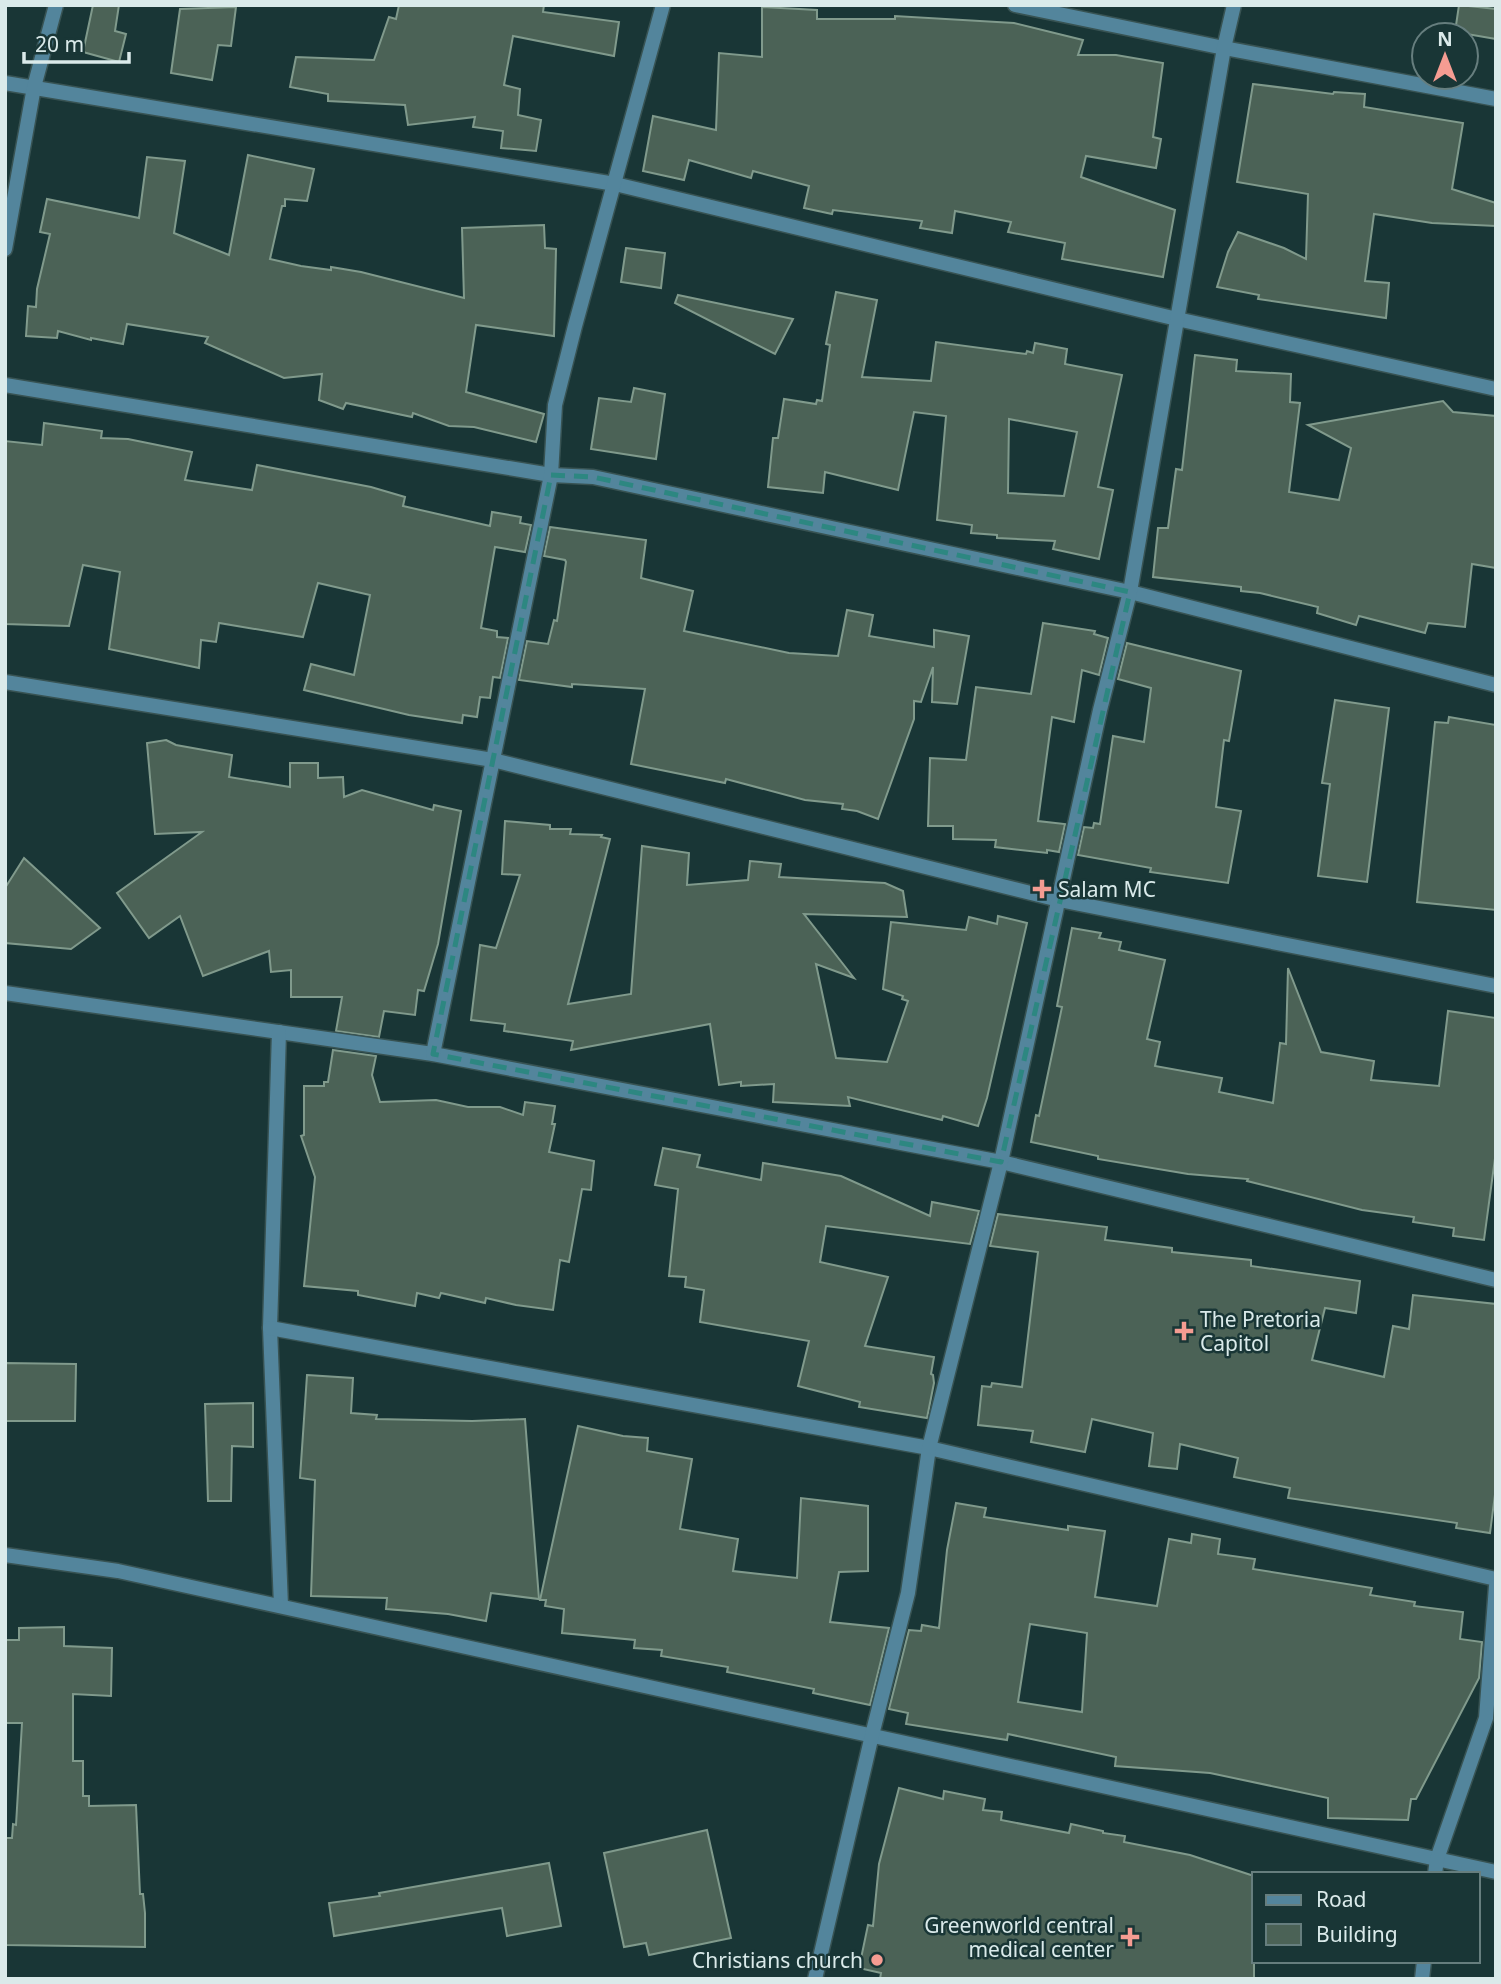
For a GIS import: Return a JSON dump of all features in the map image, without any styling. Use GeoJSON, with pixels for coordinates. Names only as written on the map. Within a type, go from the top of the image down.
{"type":"FeatureCollection","features":[{"type":"Feature","properties":{"kind":"street"},"geometry":{"type":"LineString","coordinates":[[5,248],[34,87],[55,5]]}},
{"type":"Feature","properties":{"kind":"street"},"geometry":{"type":"LineString","coordinates":[[433,1054],[551,475],[555,405],[663,5]]}},
{"type":"Feature","properties":{"kind":"street"},"geometry":{"type":"LineString","coordinates":[[1015,5],[1224,48],[1496,99]]}},
{"type":"Feature","properties":{"kind":"street"},"geometry":{"type":"LineString","coordinates":[[816,1979],[908,1593],[929,1448],[1001,1162],[1100,710],[1130,592],[1224,48],[1234,5]]}},
{"type":"Feature","properties":{"kind":"street"},"geometry":{"type":"LineString","coordinates":[[5,83],[615,184],[1177,319],[1496,389]]}},
{"type":"Feature","properties":{"kind":"street"},"geometry":{"type":"LineString","coordinates":[[5,385],[551,475],[593,477],[1130,592],[1496,685]]}},
{"type":"Feature","properties":{"kind":"street"},"geometry":{"type":"LineString","coordinates":[[5,682],[493,760],[1059,900],[1496,986]]}},
{"type":"Feature","properties":{"kind":"street"},"geometry":{"type":"LineString","coordinates":[[5,993],[433,1054],[1001,1162],[1496,1280]]}},
{"type":"Feature","properties":{"kind":"street"},"geometry":{"type":"LineString","coordinates":[[279,1032],[270,1328],[281,1606]]}},
{"type":"Feature","properties":{"kind":"street"},"geometry":{"type":"LineString","coordinates":[[270,1328],[929,1448],[1496,1579]]}},
{"type":"Feature","properties":{"kind":"street"},"geometry":{"type":"LineString","coordinates":[[5,1555],[118,1571],[872,1735],[1436,1867],[1496,1872]]}},
{"type":"Feature","properties":{"kind":"street"},"geometry":{"type":"LineString","coordinates":[[1436,1867],[1486,1718],[1496,1586]]}},
{"type":"Feature","properties":{"kind":"highlighted area"},"geometry":{"type":"Polygon","coordinates":[[[551,475],[593,477],[1130,592],[1001,1162],[433,1054],[551,475]]]}},
{"type":"Feature","properties":{"kind":"building"},"geometry":{"type":"Polygon","coordinates":[[[93,5],[119,5],[115,31],[126,34],[119,62],[83,52],[93,5]]]}},
{"type":"Feature","properties":{"kind":"building"},"geometry":{"type":"Polygon","coordinates":[[[399,5],[544,5],[543,12],[619,22],[614,56],[513,36],[504,85],[520,89],[518,115],[541,120],[536,151],[501,148],[503,131],[473,127],[475,117],[408,125],[405,105],[328,101],[328,94],[290,87],[296,57],[374,60],[389,17],[396,19],[399,5]]]}},
{"type":"Feature","properties":{"kind":"building"},"geometry":{"type":"Polygon","coordinates":[[[1459,5],[1496,9],[1496,39],[1480,36],[1480,21],[1457,21],[1459,5]]]}},
{"type":"Feature","properties":{"kind":"building"},"geometry":{"type":"Polygon","coordinates":[[[236,7],[231,46],[218,45],[212,80],[171,73],[180,9],[236,7]]]}},
{"type":"Feature","properties":{"kind":"building"},"geometry":{"type":"Polygon","coordinates":[[[762,7],[817,10],[817,19],[895,19],[895,16],[1014,23],[1083,40],[1078,55],[1116,55],[1163,63],[1153,137],[1161,139],[1156,168],[1086,156],[1081,177],[1175,210],[1163,277],[1062,259],[1065,243],[1008,232],[1011,222],[955,211],[952,233],[920,228],[922,221],[833,210],[832,214],[804,208],[809,186],[753,171],[751,178],[689,160],[684,180],[643,171],[653,116],[716,130],[719,53],[762,57],[762,7]]]}},
{"type":"Feature","properties":{"kind":"building"},"geometry":{"type":"Polygon","coordinates":[[[1253,84],[1333,94],[1365,94],[1364,107],[1463,123],[1452,189],[1496,203],[1496,226],[1432,223],[1374,214],[1365,281],[1389,283],[1386,318],[1258,299],[1259,295],[1217,287],[1228,252],[1238,232],[1284,248],[1306,259],[1308,194],[1237,182],[1253,84]]]}},
{"type":"Feature","properties":{"kind":"building"},"geometry":{"type":"Polygon","coordinates":[[[248,155],[314,169],[307,201],[285,199],[270,259],[301,266],[361,272],[464,298],[462,228],[544,225],[545,248],[556,249],[554,336],[476,325],[466,392],[544,414],[536,442],[474,427],[449,426],[413,413],[412,417],[346,403],[343,409],[319,400],[322,374],[284,378],[205,343],[208,337],[127,324],[123,344],[91,340],[58,331],[57,338],[26,336],[28,306],[36,307],[37,289],[50,234],[40,232],[47,199],[139,218],[147,157],[185,161],[174,233],[229,255],[248,155]]]}},
{"type":"Feature","properties":{"kind":"building"},"geometry":{"type":"Polygon","coordinates":[[[626,248],[665,253],[661,288],[621,282],[626,248]]]}},
{"type":"Feature","properties":{"kind":"building"},"geometry":{"type":"Polygon","coordinates":[[[836,292],[877,300],[862,377],[931,381],[936,342],[1026,354],[1027,351],[1033,353],[1035,343],[1067,349],[1065,364],[1122,375],[1098,487],[1113,490],[1099,559],[1053,549],[1055,541],[997,538],[997,535],[971,533],[972,525],[937,520],[946,416],[914,412],[898,490],[825,472],[823,493],[768,487],[773,438],[778,438],[784,399],[816,404],[817,400],[822,401],[830,345],[826,344],[836,292]],[[1009,419],[1008,493],[1064,496],[1077,432],[1009,419]]]}},
{"type":"Feature","properties":{"kind":"building"},"geometry":{"type":"Polygon","coordinates":[[[678,295],[793,319],[775,354],[675,303],[678,295]]]}},
{"type":"Feature","properties":{"kind":"building"},"geometry":{"type":"Polygon","coordinates":[[[1195,355],[1237,360],[1236,371],[1291,374],[1290,402],[1300,403],[1289,492],[1339,500],[1351,448],[1308,425],[1443,401],[1453,412],[1496,416],[1496,568],[1472,564],[1465,627],[1428,623],[1425,633],[1359,616],[1356,625],[1317,613],[1318,607],[1241,591],[1241,587],[1153,577],[1158,528],[1168,528],[1176,469],[1182,470],[1195,355]]]}},
{"type":"Feature","properties":{"kind":"building"},"geometry":{"type":"Polygon","coordinates":[[[634,388],[665,394],[656,459],[591,449],[599,398],[631,402],[634,388]]]}},
{"type":"Feature","properties":{"kind":"building"},"geometry":{"type":"Polygon","coordinates":[[[44,423],[102,431],[101,438],[128,439],[192,452],[185,480],[252,490],[257,465],[371,487],[405,497],[403,506],[490,526],[492,512],[521,517],[520,523],[531,525],[525,552],[495,547],[481,628],[497,631],[497,637],[508,638],[500,678],[493,677],[490,698],[480,697],[477,717],[463,715],[462,723],[409,715],[304,690],[311,664],[354,675],[370,595],[318,583],[303,637],[219,623],[216,642],[201,640],[199,668],[109,649],[120,572],[83,565],[69,626],[5,624],[5,441],[42,445],[44,423]]]}},
{"type":"Feature","properties":{"kind":"building"},"geometry":{"type":"Polygon","coordinates":[[[550,527],[646,540],[641,578],[693,591],[684,631],[789,653],[838,656],[847,610],[873,615],[869,636],[934,647],[934,630],[969,636],[957,704],[932,702],[933,667],[921,702],[914,701],[914,719],[878,819],[842,809],[843,804],[805,800],[726,779],[725,783],[631,764],[645,689],[572,684],[572,687],[519,680],[527,641],[548,644],[554,620],[557,621],[566,562],[544,556],[550,527]]]}},
{"type":"Feature","properties":{"kind":"building"},"geometry":{"type":"Polygon","coordinates":[[[1043,623],[1095,631],[1094,634],[1108,638],[1099,675],[1082,670],[1074,722],[1052,717],[1038,821],[1065,824],[1059,852],[995,847],[996,840],[953,839],[953,826],[928,826],[930,758],[966,760],[976,687],[1031,694],[1043,623]]]}},
{"type":"Feature","properties":{"kind":"building"},"geometry":{"type":"Polygon","coordinates":[[[1127,643],[1241,671],[1229,741],[1224,740],[1216,807],[1241,811],[1228,883],[1150,872],[1151,868],[1078,855],[1084,827],[1093,828],[1094,823],[1100,824],[1113,736],[1144,742],[1151,688],[1118,679],[1127,643]]]}},
{"type":"Feature","properties":{"kind":"building"},"geometry":{"type":"Polygon","coordinates":[[[1335,700],[1389,708],[1367,882],[1318,876],[1330,784],[1322,783],[1335,700]]]}},
{"type":"Feature","properties":{"kind":"building"},"geometry":{"type":"Polygon","coordinates":[[[1449,717],[1496,725],[1496,910],[1417,902],[1435,722],[1448,723],[1449,717]]]}},
{"type":"Feature","properties":{"kind":"building"},"geometry":{"type":"Polygon","coordinates":[[[166,740],[176,745],[232,755],[229,777],[290,787],[290,763],[318,763],[318,778],[343,777],[344,797],[362,790],[433,810],[434,805],[461,811],[438,944],[424,991],[418,990],[415,1015],[384,1011],[379,1037],[336,1031],[342,997],[291,997],[291,970],[271,972],[269,951],[203,976],[180,916],[149,938],[117,893],[202,832],[155,834],[147,743],[166,740]]]}},
{"type":"Feature","properties":{"kind":"building"},"geometry":{"type":"Polygon","coordinates":[[[505,821],[550,825],[550,829],[571,829],[570,834],[602,835],[601,837],[610,839],[568,1004],[631,994],[642,846],[689,853],[687,885],[748,880],[750,861],[781,864],[779,877],[885,883],[903,891],[907,917],[804,914],[854,978],[816,964],[836,1058],[887,1062],[908,1001],[902,999],[903,996],[883,989],[891,922],[966,930],[969,917],[997,924],[998,916],[1027,923],[987,1098],[978,1126],[943,1116],[942,1120],[848,1097],[850,1106],[773,1102],[774,1084],[741,1086],[741,1082],[719,1085],[710,1024],[571,1050],[573,1041],[504,1031],[505,1024],[471,1020],[480,945],[496,948],[520,875],[502,874],[505,821]]]}},
{"type":"Feature","properties":{"kind":"building"},"geometry":{"type":"Polygon","coordinates":[[[24,858],[100,928],[71,949],[5,943],[5,888],[24,858]]]}},
{"type":"Feature","properties":{"kind":"building"},"geometry":{"type":"Polygon","coordinates":[[[1072,928],[1101,933],[1099,938],[1121,942],[1119,950],[1165,960],[1147,1039],[1160,1042],[1155,1066],[1222,1078],[1219,1092],[1273,1103],[1280,1043],[1286,1044],[1288,968],[1321,1052],[1374,1061],[1371,1080],[1439,1086],[1448,1011],[1496,1018],[1496,1151],[1484,1240],[1453,1236],[1454,1228],[1413,1222],[1414,1217],[1362,1210],[1247,1181],[1248,1179],[1188,1174],[1098,1159],[1098,1156],[1031,1142],[1062,1007],[1057,1006],[1072,928]]]}},
{"type":"Feature","properties":{"kind":"building"},"geometry":{"type":"Polygon","coordinates":[[[333,1050],[376,1056],[372,1075],[380,1102],[436,1100],[468,1107],[500,1107],[523,1115],[525,1102],[555,1106],[552,1124],[555,1124],[549,1152],[594,1161],[591,1190],[582,1189],[569,1262],[560,1260],[553,1310],[486,1298],[485,1303],[441,1293],[439,1298],[417,1293],[415,1306],[358,1295],[358,1291],[304,1286],[315,1177],[301,1136],[304,1135],[304,1086],[324,1086],[324,1082],[328,1082],[333,1050]]]}},
{"type":"Feature","properties":{"kind":"building"},"geometry":{"type":"Polygon","coordinates":[[[663,1148],[700,1155],[697,1167],[761,1180],[763,1163],[841,1176],[930,1216],[932,1202],[979,1211],[970,1244],[826,1226],[820,1262],[888,1277],[865,1346],[934,1357],[931,1374],[934,1383],[927,1418],[859,1407],[860,1402],[798,1386],[809,1341],[700,1322],[704,1290],[685,1287],[686,1277],[669,1276],[678,1189],[655,1185],[663,1148]]]}},
{"type":"Feature","properties":{"kind":"building"},"geometry":{"type":"Polygon","coordinates":[[[998,1214],[1107,1227],[1105,1240],[1172,1248],[1172,1252],[1251,1260],[1251,1266],[1360,1281],[1356,1313],[1325,1308],[1312,1360],[1384,1377],[1393,1326],[1409,1329],[1413,1295],[1496,1304],[1496,1487],[1490,1533],[1456,1528],[1457,1523],[1288,1498],[1290,1488],[1234,1477],[1238,1458],[1180,1444],[1177,1469],[1149,1466],[1153,1433],[1092,1419],[1085,1452],[1031,1442],[1033,1431],[978,1425],[982,1386],[991,1387],[992,1383],[1022,1387],[1038,1252],[990,1246],[998,1214]]]}},
{"type":"Feature","properties":{"kind":"building"},"geometry":{"type":"Polygon","coordinates":[[[5,1363],[76,1364],[75,1421],[5,1421],[5,1363]]]}},
{"type":"Feature","properties":{"kind":"building"},"geometry":{"type":"Polygon","coordinates":[[[307,1375],[353,1378],[351,1413],[377,1415],[376,1419],[525,1419],[539,1599],[491,1593],[486,1621],[448,1614],[386,1609],[387,1598],[311,1596],[315,1480],[300,1478],[307,1375]]]}},
{"type":"Feature","properties":{"kind":"building"},"geometry":{"type":"Polygon","coordinates":[[[253,1403],[253,1447],[232,1446],[231,1501],[208,1501],[205,1404],[253,1403]]]}},
{"type":"Feature","properties":{"kind":"building"},"geometry":{"type":"Polygon","coordinates":[[[578,1426],[623,1436],[648,1438],[647,1451],[692,1459],[680,1529],[738,1539],[733,1571],[797,1578],[801,1498],[868,1506],[868,1571],[839,1572],[830,1622],[889,1628],[870,1705],[813,1693],[814,1689],[727,1672],[728,1667],[661,1656],[662,1650],[634,1648],[635,1640],[562,1633],[564,1609],[545,1606],[546,1600],[540,1600],[578,1426]]]}},
{"type":"Feature","properties":{"kind":"building"},"geometry":{"type":"Polygon","coordinates":[[[956,1503],[986,1508],[984,1517],[1068,1530],[1068,1526],[1105,1531],[1095,1597],[1157,1606],[1169,1539],[1191,1543],[1192,1534],[1220,1539],[1218,1554],[1255,1559],[1253,1569],[1372,1588],[1370,1595],[1415,1602],[1414,1606],[1463,1612],[1460,1639],[1482,1642],[1479,1678],[1416,1799],[1411,1799],[1408,1820],[1328,1818],[1328,1798],[1210,1773],[1115,1766],[1116,1757],[1008,1734],[1007,1740],[906,1724],[908,1713],[889,1709],[909,1630],[921,1631],[922,1625],[939,1628],[947,1550],[956,1503]],[[1030,1624],[1018,1702],[1082,1712],[1087,1633],[1030,1624]]]}},
{"type":"Feature","properties":{"kind":"building"},"geometry":{"type":"Polygon","coordinates":[[[64,1627],[64,1646],[112,1648],[111,1696],[73,1694],[73,1761],[83,1761],[83,1796],[89,1796],[89,1806],[136,1805],[140,1894],[143,1894],[145,1913],[145,1947],[5,1945],[5,1838],[12,1838],[13,1824],[16,1825],[22,1723],[5,1723],[5,1640],[19,1640],[19,1628],[64,1627]]]}},
{"type":"Feature","properties":{"kind":"building"},"geometry":{"type":"Polygon","coordinates":[[[899,1788],[943,1799],[944,1791],[985,1799],[983,1810],[1002,1812],[1001,1820],[1069,1833],[1071,1824],[1125,1836],[1124,1842],[1190,1855],[1252,1875],[1254,1979],[880,1979],[881,1973],[859,1968],[868,1925],[873,1926],[879,1864],[899,1788]]]}},
{"type":"Feature","properties":{"kind":"building"},"geometry":{"type":"Polygon","coordinates":[[[707,1830],[731,1938],[649,1955],[646,1943],[624,1947],[604,1853],[707,1830]]]}},
{"type":"Feature","properties":{"kind":"building"},"geometry":{"type":"Polygon","coordinates":[[[549,1863],[561,1926],[507,1936],[502,1908],[334,1936],[329,1903],[380,1896],[379,1893],[549,1863]]]}},
{"type":"Feature","properties":{"kind":"place","name":"Salam MC"},"geometry":{"type":"Point","coordinates":[1042,889]}},
{"type":"Feature","properties":{"kind":"place","name":"The Pretoria Capitol"},"geometry":{"type":"Point","coordinates":[1184,1331]}},
{"type":"Feature","properties":{"kind":"place","name":"Greenworld central medical center"},"geometry":{"type":"Point","coordinates":[1130,1937]}},
{"type":"Feature","properties":{"kind":"place","name":"Christians church"},"geometry":{"type":"Point","coordinates":[877,1960]}}]}
